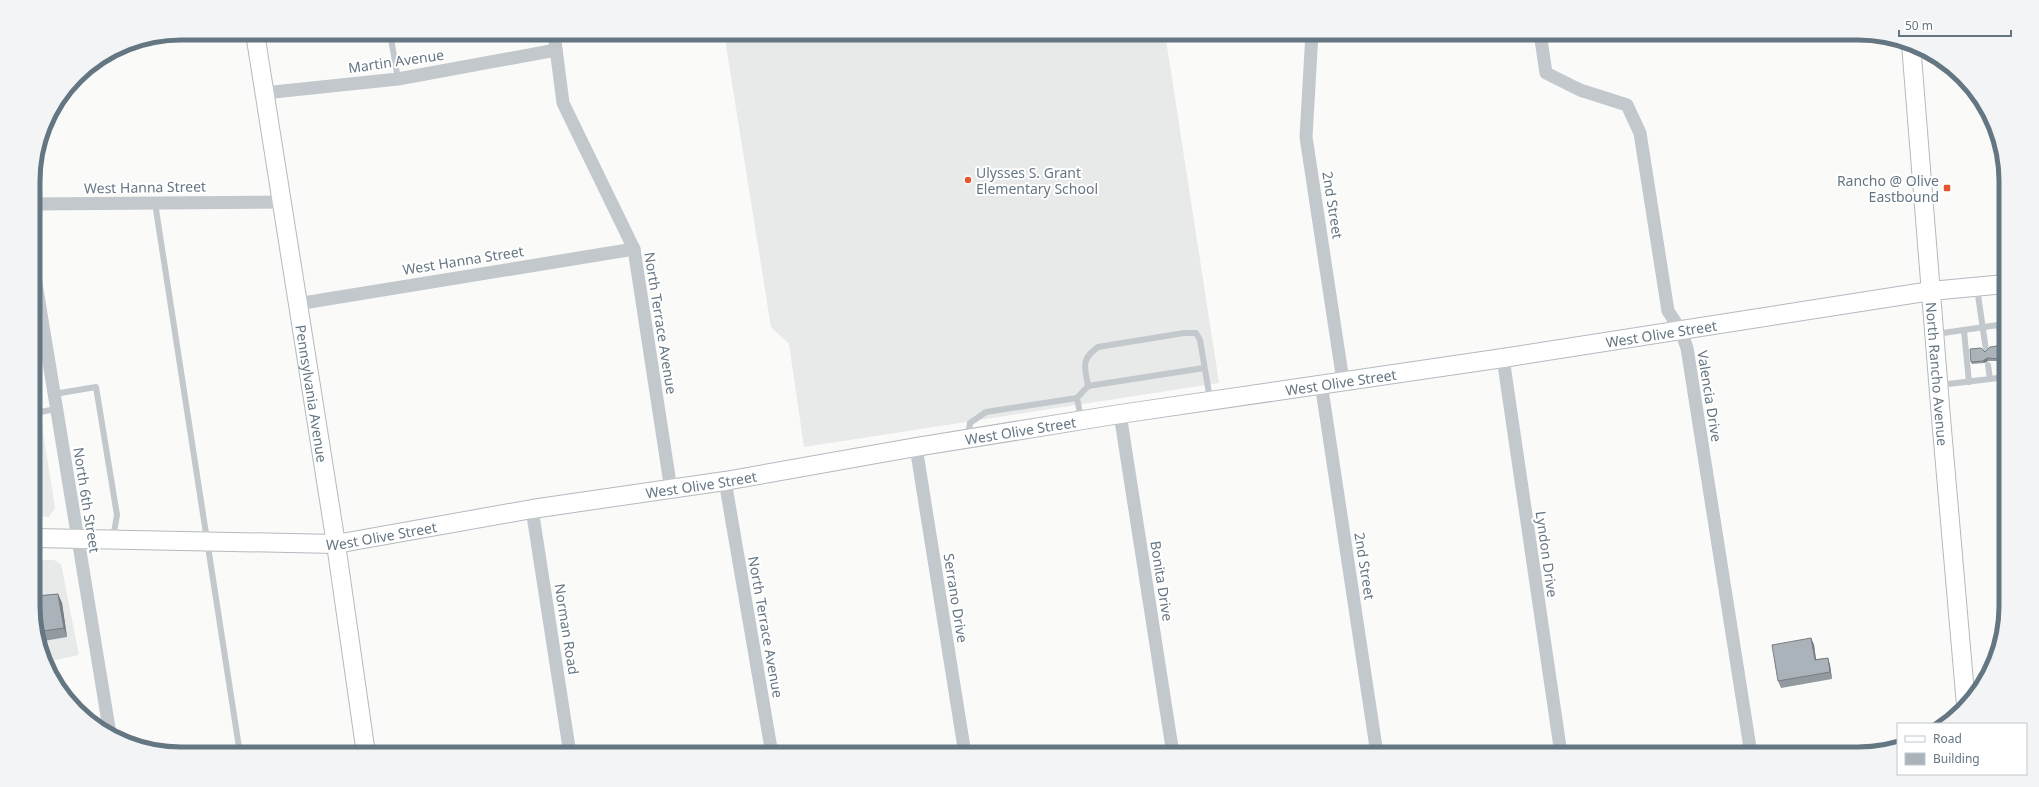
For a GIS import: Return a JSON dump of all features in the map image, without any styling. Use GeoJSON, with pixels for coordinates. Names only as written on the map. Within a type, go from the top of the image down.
{"type":"FeatureCollection","features":[{"type":"Feature","properties":{"kind":"street","name":"Pennsylvania Avenue"},"geometry":{"type":"LineString","coordinates":[[256,40],[336,544],[365,747]]}},
{"type":"Feature","properties":{"kind":"street","name":"North Terrace Avenue"},"geometry":{"type":"LineString","coordinates":[[555,40],[563,103],[634,249],[671,490]]}},
{"type":"Feature","properties":{"kind":"street","name":"2nd Street"},"geometry":{"type":"LineString","coordinates":[[1312,40],[1306,137],[1343,381]]}},
{"type":"Feature","properties":{"kind":"street","name":"Valencia Drive"},"geometry":{"type":"LineString","coordinates":[[1541,40],[1546,73],[1580,90],[1627,105],[1640,133],[1668,311],[1680,329],[1687,348],[1750,747]]}},
{"type":"Feature","properties":{"kind":"street","name":"Martin Avenue"},"geometry":{"type":"LineString","coordinates":[[264,93],[398,79],[556,50]]}},
{"type":"Feature","properties":{"kind":"street","name":"North Rancho Avenue"},"geometry":{"type":"LineString","coordinates":[[1912,51],[1938,385],[1965,697]]}},
{"type":"Feature","properties":{"kind":"street","name":"West Hanna Street"},"geometry":{"type":"LineString","coordinates":[[40,204],[281,202]]}},
{"type":"Feature","properties":{"kind":"street","name":"West Hanna Street"},"geometry":{"type":"LineString","coordinates":[[297,304],[634,249]]}},
{"type":"Feature","properties":{"kind":"street","name":"West Olive Street"},"geometry":{"type":"LineString","coordinates":[[40,538],[336,544],[532,509],[671,490],[1081,420],[1502,358],[1931,291],[1999,285]]}},
{"type":"Feature","properties":{"kind":"street","name":"North 6th Street"},"geometry":{"type":"LineString","coordinates":[[40,308],[109,727]]}},
{"type":"Feature","properties":{"kind":"street","name":"Lyndon Drive"},"geometry":{"type":"LineString","coordinates":[[1502,358],[1560,747]]}},
{"type":"Feature","properties":{"kind":"street","name":"2nd Street"},"geometry":{"type":"LineString","coordinates":[[1321,384],[1376,747]]}},
{"type":"Feature","properties":{"kind":"street","name":"Bonita Drive"},"geometry":{"type":"LineString","coordinates":[[1120,414],[1172,747]]}},
{"type":"Feature","properties":{"kind":"street","name":"Serrano Drive"},"geometry":{"type":"LineString","coordinates":[[916,447],[963,747]]}},
{"type":"Feature","properties":{"kind":"street","name":"North Terrace Avenue"},"geometry":{"type":"LineString","coordinates":[[725,481],[771,747]]}},
{"type":"Feature","properties":{"kind":"street","name":"Norman Road"},"geometry":{"type":"LineString","coordinates":[[532,509],[569,747]]}},
{"type":"Feature","properties":{"kind":"lane"},"geometry":{"type":"LineString","coordinates":[[391,40],[398,79]]}},
{"type":"Feature","properties":{"kind":"lane"},"geometry":{"type":"LineString","coordinates":[[155,203],[239,747]]}},
{"type":"Feature","properties":{"kind":"lane"},"geometry":{"type":"LineString","coordinates":[[1977,287],[1986,350]]}},
{"type":"Feature","properties":{"kind":"lane"},"geometry":{"type":"LineString","coordinates":[[1934,335],[1999,326]]}},
{"type":"Feature","properties":{"kind":"lane"},"geometry":{"type":"LineString","coordinates":[[1964,331],[1969,382]]}},
{"type":"Feature","properties":{"kind":"lane"},"geometry":{"type":"LineString","coordinates":[[1088,386],[1084,363],[1088,354],[1098,347],[1184,333],[1196,334],[1200,340],[1210,400]]}},
{"type":"Feature","properties":{"kind":"lane"},"geometry":{"type":"LineString","coordinates":[[1988,365],[1990,379]]}},
{"type":"Feature","properties":{"kind":"lane"},"geometry":{"type":"LineString","coordinates":[[968,439],[970,423],[986,412],[1077,398],[1088,386],[1204,368]]}},
{"type":"Feature","properties":{"kind":"lane"},"geometry":{"type":"LineString","coordinates":[[1938,385],[1969,382],[1999,377]]}},
{"type":"Feature","properties":{"kind":"lane"},"geometry":{"type":"LineString","coordinates":[[54,394],[96,387],[117,515],[112,540]]}},
{"type":"Feature","properties":{"kind":"lane"},"geometry":{"type":"LineString","coordinates":[[1077,398],[1081,420]]}},
{"type":"Feature","properties":{"kind":"lane"},"geometry":{"type":"LineString","coordinates":[[40,412],[56,409]]}},
{"type":"Feature","properties":{"kind":"shaded area","name":"Ulysses S. Grant Elementary School"},"geometry":{"type":"Polygon","coordinates":[[[725,40],[1166,40],[1219,383],[804,447],[789,344],[771,327],[725,40]]]}},
{"type":"Feature","properties":{"kind":"shaded area"},"geometry":{"type":"Polygon","coordinates":[[[40,413],[55,508],[49,517],[40,516],[40,413]]]}},
{"type":"Feature","properties":{"kind":"shaded area"},"geometry":{"type":"Polygon","coordinates":[[[40,560],[54,560],[61,564],[79,655],[51,660],[45,642],[40,615],[40,560]]]}},
{"type":"Feature","properties":{"kind":"building"},"geometry":{"type":"Polygon","coordinates":[[[1997,346],[1999,348],[1999,359],[1987,358],[1983,361],[1971,362],[1970,349],[1981,348],[1985,352],[1990,347],[1997,346]]]}},
{"type":"Feature","properties":{"kind":"building"},"geometry":{"type":"Polygon","coordinates":[[[58,594],[64,628],[43,631],[40,615],[40,596],[58,594]]]}},
{"type":"Feature","properties":{"kind":"building"},"geometry":{"type":"Polygon","coordinates":[[[1811,638],[1815,660],[1828,658],[1830,672],[1778,681],[1772,645],[1811,638]]]}},
{"type":"Feature","properties":{"kind":"place","name":"Ulysses S. Grant Elementary School"},"geometry":{"type":"Point","coordinates":[968,180]}},
{"type":"Feature","properties":{"kind":"place","name":"Rancho @ Olive Eastbound"},"geometry":{"type":"Point","coordinates":[1947,188]}}]}
